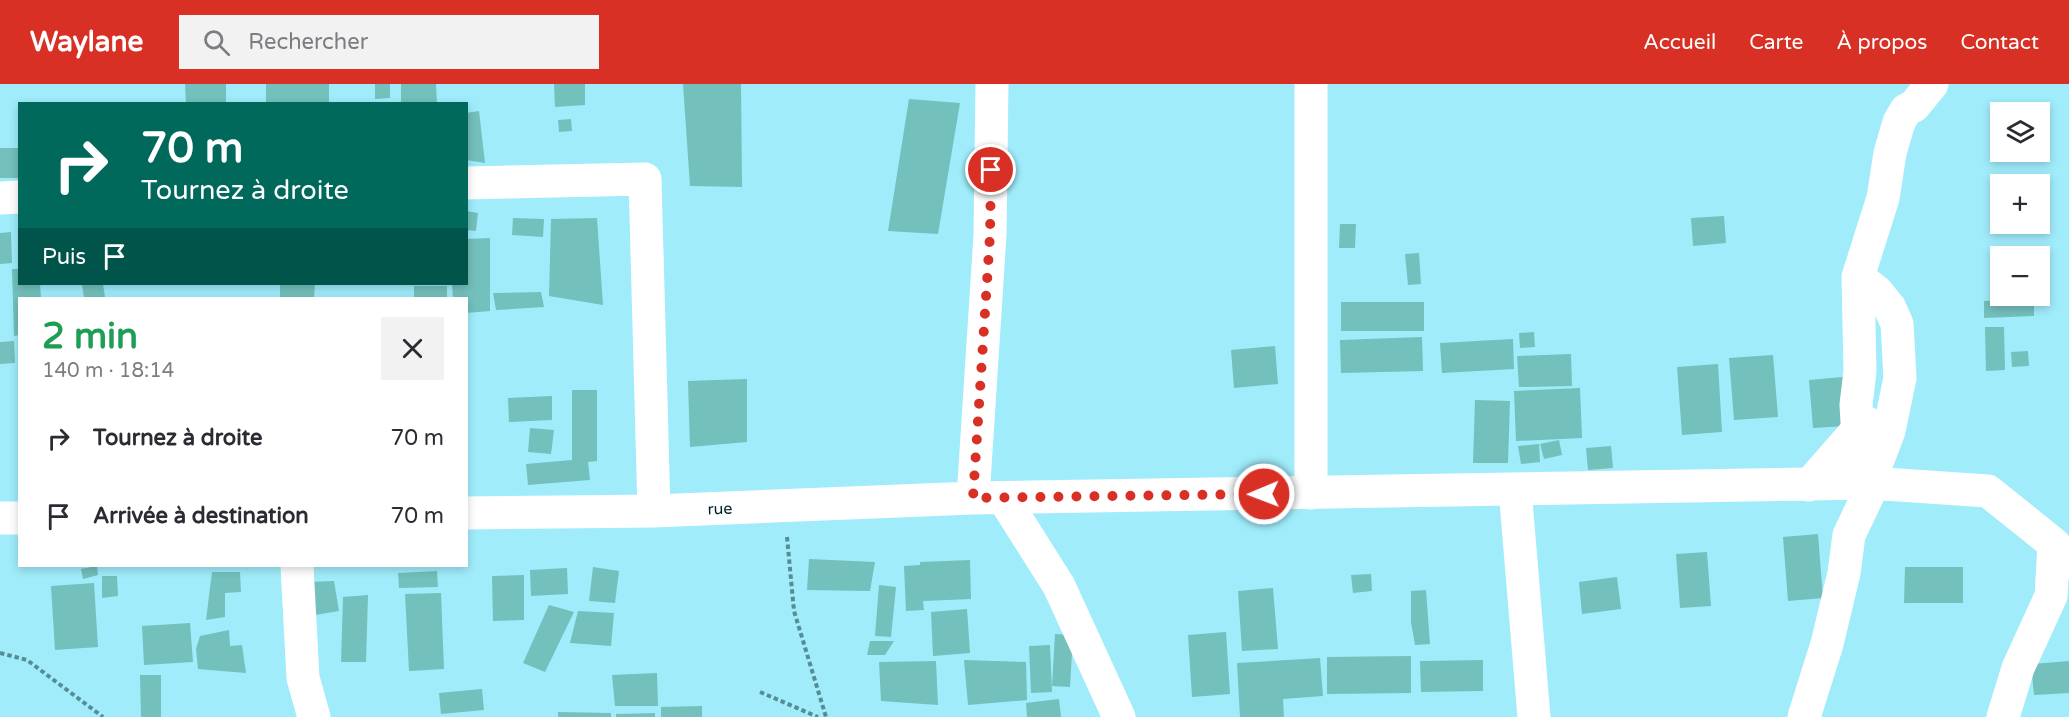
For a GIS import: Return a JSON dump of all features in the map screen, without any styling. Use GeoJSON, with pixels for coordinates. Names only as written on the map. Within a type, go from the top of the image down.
{"type":"FeatureCollection","features":[{"type":"Feature","properties":{"kind":"street"},"geometry":{"type":"LineString","coordinates":[[992,84],[988,498],[1059,586],[1119,717]]}},
{"type":"Feature","properties":{"kind":"street"},"geometry":{"type":"LineString","coordinates":[[1311,84],[1311,493]]}},
{"type":"Feature","properties":{"kind":"street"},"geometry":{"type":"LineString","coordinates":[[1804,717],[1827,644],[1844,573],[1849,535],[1870,491],[1859,456],[1856,405],[1860,371],[1858,277],[1883,198],[1890,153],[1899,122],[1906,110],[1914,106],[1932,84]]}},
{"type":"Feature","properties":{"kind":"street"},"geometry":{"type":"LineString","coordinates":[[468,183],[645,178],[654,511]]}},
{"type":"Feature","properties":{"kind":"street"},"geometry":{"type":"LineString","coordinates":[[0,198],[18,197]]}},
{"type":"Feature","properties":{"kind":"street"},"geometry":{"type":"LineString","coordinates":[[1858,277],[1877,292],[1890,308],[1897,324],[1900,378],[1889,431],[1869,483]]}},
{"type":"Feature","properties":{"kind":"street"},"geometry":{"type":"LineString","coordinates":[[1809,485],[1858,429],[1896,403]]}},
{"type":"Feature","properties":{"kind":"street","name":"rue"},"geometry":{"type":"LineString","coordinates":[[468,513],[654,511],[988,498],[1869,483],[1988,491],[2062,554]]}},
{"type":"Feature","properties":{"kind":"street"},"geometry":{"type":"LineString","coordinates":[[1515,489],[1534,717]]}},
{"type":"Feature","properties":{"kind":"street"},"geometry":{"type":"LineString","coordinates":[[0,518],[18,518]]}},
{"type":"Feature","properties":{"kind":"street"},"geometry":{"type":"LineString","coordinates":[[2003,717],[2018,668],[2051,596],[2062,554]]}},
{"type":"Feature","properties":{"kind":"street"},"geometry":{"type":"LineString","coordinates":[[297,567],[303,678],[314,717]]}},
{"type":"Feature","properties":{"kind":"path"},"geometry":{"type":"LineString","coordinates":[[798,534],[787,536],[794,611],[826,717]]}},
{"type":"Feature","properties":{"kind":"path"},"geometry":{"type":"LineString","coordinates":[[0,652],[27,660],[103,717]]}},
{"type":"Feature","properties":{"kind":"path"},"geometry":{"type":"LineString","coordinates":[[760,692],[818,717]]}},
{"type":"Feature","properties":{"kind":"building"},"geometry":{"type":"Polygon","coordinates":[[[185,84],[226,84],[226,102],[186,102],[185,84]]]}},
{"type":"Feature","properties":{"kind":"building"},"geometry":{"type":"Polygon","coordinates":[[[266,84],[329,84],[329,102],[266,102],[266,84]]]}},
{"type":"Feature","properties":{"kind":"building"},"geometry":{"type":"Polygon","coordinates":[[[375,84],[390,84],[390,98],[375,99],[375,84]]]}},
{"type":"Feature","properties":{"kind":"building"},"geometry":{"type":"Polygon","coordinates":[[[401,84],[436,84],[437,102],[401,102],[401,84]]]}},
{"type":"Feature","properties":{"kind":"building"},"geometry":{"type":"Polygon","coordinates":[[[554,84],[585,84],[585,105],[555,107],[554,84]]]}},
{"type":"Feature","properties":{"kind":"building"},"geometry":{"type":"Polygon","coordinates":[[[683,84],[741,84],[742,187],[690,186],[683,84]]]}},
{"type":"Feature","properties":{"kind":"building"},"geometry":{"type":"Polygon","coordinates":[[[909,99],[960,103],[938,234],[888,231],[909,99]]]}},
{"type":"Feature","properties":{"kind":"building"},"geometry":{"type":"Polygon","coordinates":[[[479,111],[485,163],[468,160],[468,113],[479,111]]]}},
{"type":"Feature","properties":{"kind":"building"},"geometry":{"type":"Polygon","coordinates":[[[571,119],[572,131],[559,132],[558,120],[571,119]]]}},
{"type":"Feature","properties":{"kind":"building"},"geometry":{"type":"Polygon","coordinates":[[[0,148],[18,148],[18,178],[0,178],[0,148]]]}},
{"type":"Feature","properties":{"kind":"building"},"geometry":{"type":"Polygon","coordinates":[[[468,211],[478,213],[476,231],[468,230],[468,211]]]}},
{"type":"Feature","properties":{"kind":"building"},"geometry":{"type":"Polygon","coordinates":[[[1724,216],[1726,243],[1693,246],[1691,218],[1724,216]]]}},
{"type":"Feature","properties":{"kind":"building"},"geometry":{"type":"Polygon","coordinates":[[[513,218],[544,219],[543,237],[512,235],[513,218]]]}},
{"type":"Feature","properties":{"kind":"building"},"geometry":{"type":"Polygon","coordinates":[[[597,218],[603,305],[549,296],[551,219],[597,218]]]}},
{"type":"Feature","properties":{"kind":"building"},"geometry":{"type":"Polygon","coordinates":[[[1340,224],[1356,224],[1355,248],[1339,248],[1340,224]]]}},
{"type":"Feature","properties":{"kind":"building"},"geometry":{"type":"Polygon","coordinates":[[[11,232],[12,263],[0,264],[0,233],[11,232]]]}},
{"type":"Feature","properties":{"kind":"building"},"geometry":{"type":"Polygon","coordinates":[[[490,238],[490,311],[468,313],[468,297],[453,297],[452,285],[468,285],[468,239],[490,238]]]}},
{"type":"Feature","properties":{"kind":"building"},"geometry":{"type":"Polygon","coordinates":[[[1419,253],[1421,284],[1408,285],[1405,254],[1419,253]]]}},
{"type":"Feature","properties":{"kind":"building"},"geometry":{"type":"Polygon","coordinates":[[[12,269],[18,269],[18,285],[40,285],[41,297],[18,297],[18,335],[14,336],[12,269]]]}},
{"type":"Feature","properties":{"kind":"building"},"geometry":{"type":"Polygon","coordinates":[[[82,285],[103,285],[105,297],[84,297],[82,285]]]}},
{"type":"Feature","properties":{"kind":"building"},"geometry":{"type":"Polygon","coordinates":[[[280,285],[315,285],[314,297],[280,297],[280,285]]]}},
{"type":"Feature","properties":{"kind":"building"},"geometry":{"type":"Polygon","coordinates":[[[414,286],[447,286],[447,297],[414,297],[414,286]]]}},
{"type":"Feature","properties":{"kind":"building"},"geometry":{"type":"Polygon","coordinates":[[[541,292],[544,307],[496,310],[493,293],[541,292]]]}},
{"type":"Feature","properties":{"kind":"building"},"geometry":{"type":"Polygon","coordinates":[[[1984,301],[1990,301],[1990,306],[2034,306],[2034,316],[1984,318],[1984,301]]]}},
{"type":"Feature","properties":{"kind":"building"},"geometry":{"type":"Polygon","coordinates":[[[1341,302],[1424,302],[1424,331],[1341,331],[1341,302]]]}},
{"type":"Feature","properties":{"kind":"building"},"geometry":{"type":"Polygon","coordinates":[[[1985,327],[2004,327],[2005,370],[1986,371],[1985,327]]]}},
{"type":"Feature","properties":{"kind":"building"},"geometry":{"type":"Polygon","coordinates":[[[1534,332],[1535,347],[1520,348],[1519,333],[1534,332]]]}},
{"type":"Feature","properties":{"kind":"building"},"geometry":{"type":"Polygon","coordinates":[[[1422,337],[1423,371],[1341,373],[1340,340],[1422,337]]]}},
{"type":"Feature","properties":{"kind":"building"},"geometry":{"type":"Polygon","coordinates":[[[1513,339],[1514,369],[1442,373],[1440,343],[1513,339]]]}},
{"type":"Feature","properties":{"kind":"building"},"geometry":{"type":"Polygon","coordinates":[[[14,341],[15,363],[0,364],[0,342],[14,341]]]}},
{"type":"Feature","properties":{"kind":"building"},"geometry":{"type":"Polygon","coordinates":[[[1275,346],[1278,384],[1234,388],[1231,350],[1275,346]]]}},
{"type":"Feature","properties":{"kind":"building"},"geometry":{"type":"Polygon","coordinates":[[[2028,351],[2029,366],[2012,367],[2011,352],[2028,351]]]}},
{"type":"Feature","properties":{"kind":"building"},"geometry":{"type":"Polygon","coordinates":[[[1571,354],[1572,386],[1519,387],[1517,356],[1571,354]]]}},
{"type":"Feature","properties":{"kind":"building"},"geometry":{"type":"Polygon","coordinates":[[[1773,355],[1778,417],[1734,420],[1729,358],[1773,355]]]}},
{"type":"Feature","properties":{"kind":"building"},"geometry":{"type":"Polygon","coordinates":[[[1718,364],[1722,432],[1682,435],[1677,367],[1718,364]]]}},
{"type":"Feature","properties":{"kind":"building"},"geometry":{"type":"Polygon","coordinates":[[[1843,377],[1847,426],[1813,428],[1809,380],[1843,377]]]}},
{"type":"Feature","properties":{"kind":"building"},"geometry":{"type":"Polygon","coordinates":[[[747,379],[747,442],[690,447],[688,381],[747,379]]]}},
{"type":"Feature","properties":{"kind":"building"},"geometry":{"type":"Polygon","coordinates":[[[1580,388],[1582,438],[1516,441],[1514,391],[1580,388]]]}},
{"type":"Feature","properties":{"kind":"building"},"geometry":{"type":"Polygon","coordinates":[[[572,390],[597,390],[597,461],[588,462],[590,480],[528,485],[526,464],[572,460],[572,390]]]}},
{"type":"Feature","properties":{"kind":"building"},"geometry":{"type":"Polygon","coordinates":[[[552,396],[552,420],[509,422],[508,398],[552,396]]]}},
{"type":"Feature","properties":{"kind":"building"},"geometry":{"type":"Polygon","coordinates":[[[1475,400],[1510,401],[1508,463],[1473,463],[1475,400]]]}},
{"type":"Feature","properties":{"kind":"building"},"geometry":{"type":"Polygon","coordinates":[[[530,428],[554,430],[551,454],[528,452],[530,428]]]}},
{"type":"Feature","properties":{"kind":"building"},"geometry":{"type":"Polygon","coordinates":[[[1559,440],[1562,455],[1544,459],[1540,444],[1559,440]]]}},
{"type":"Feature","properties":{"kind":"building"},"geometry":{"type":"Polygon","coordinates":[[[1539,444],[1540,462],[1521,464],[1518,446],[1539,444]]]}},
{"type":"Feature","properties":{"kind":"building"},"geometry":{"type":"Polygon","coordinates":[[[1611,446],[1613,468],[1588,470],[1586,448],[1611,446]]]}},
{"type":"Feature","properties":{"kind":"building"},"geometry":{"type":"Polygon","coordinates":[[[1818,534],[1823,598],[1788,601],[1783,537],[1818,534]]]}},
{"type":"Feature","properties":{"kind":"building"},"geometry":{"type":"Polygon","coordinates":[[[1707,552],[1711,606],[1680,608],[1676,554],[1707,552]]]}},
{"type":"Feature","properties":{"kind":"building"},"geometry":{"type":"Polygon","coordinates":[[[809,559],[875,562],[870,591],[807,590],[809,559]]]}},
{"type":"Feature","properties":{"kind":"building"},"geometry":{"type":"Polygon","coordinates":[[[970,560],[971,599],[923,601],[924,610],[906,611],[904,566],[920,565],[920,562],[970,560]]]}},
{"type":"Feature","properties":{"kind":"building"},"geometry":{"type":"Polygon","coordinates":[[[97,567],[98,575],[83,579],[81,569],[97,567]]]}},
{"type":"Feature","properties":{"kind":"building"},"geometry":{"type":"Polygon","coordinates":[[[593,567],[619,571],[615,603],[589,601],[593,567]]]}},
{"type":"Feature","properties":{"kind":"building"},"geometry":{"type":"Polygon","coordinates":[[[1905,567],[1963,567],[1963,603],[1904,603],[1905,567]]]}},
{"type":"Feature","properties":{"kind":"building"},"geometry":{"type":"Polygon","coordinates":[[[567,568],[568,594],[531,596],[530,570],[567,568]]]}},
{"type":"Feature","properties":{"kind":"building"},"geometry":{"type":"Polygon","coordinates":[[[437,571],[438,587],[399,588],[398,573],[437,571]]]}},
{"type":"Feature","properties":{"kind":"building"},"geometry":{"type":"Polygon","coordinates":[[[212,572],[240,572],[241,592],[225,593],[225,617],[206,620],[212,572]]]}},
{"type":"Feature","properties":{"kind":"building"},"geometry":{"type":"Polygon","coordinates":[[[1371,574],[1372,591],[1353,593],[1351,575],[1371,574]]]}},
{"type":"Feature","properties":{"kind":"building"},"geometry":{"type":"Polygon","coordinates":[[[524,575],[524,620],[493,621],[492,576],[524,575]]]}},
{"type":"Feature","properties":{"kind":"building"},"geometry":{"type":"Polygon","coordinates":[[[102,576],[117,576],[118,596],[102,598],[102,576]]]}},
{"type":"Feature","properties":{"kind":"building"},"geometry":{"type":"Polygon","coordinates":[[[1617,577],[1621,609],[1582,614],[1579,582],[1617,577]]]}},
{"type":"Feature","properties":{"kind":"building"},"geometry":{"type":"Polygon","coordinates":[[[334,581],[339,611],[309,616],[308,582],[334,581]]]}},
{"type":"Feature","properties":{"kind":"building"},"geometry":{"type":"Polygon","coordinates":[[[94,583],[98,647],[55,650],[51,586],[94,583]]]}},
{"type":"Feature","properties":{"kind":"building"},"geometry":{"type":"Polygon","coordinates":[[[879,585],[896,587],[891,637],[875,636],[879,585]]]}},
{"type":"Feature","properties":{"kind":"building"},"geometry":{"type":"Polygon","coordinates":[[[1273,588],[1278,649],[1242,651],[1238,591],[1273,588]]]}},
{"type":"Feature","properties":{"kind":"building"},"geometry":{"type":"Polygon","coordinates":[[[1426,590],[1430,644],[1415,645],[1411,622],[1411,591],[1426,590]]]}},
{"type":"Feature","properties":{"kind":"building"},"geometry":{"type":"Polygon","coordinates":[[[441,593],[444,669],[409,671],[405,594],[441,593]]]}},
{"type":"Feature","properties":{"kind":"building"},"geometry":{"type":"Polygon","coordinates":[[[368,595],[366,662],[341,662],[343,597],[368,595]]]}},
{"type":"Feature","properties":{"kind":"building"},"geometry":{"type":"Polygon","coordinates":[[[549,605],[574,612],[545,672],[523,663],[549,605]]]}},
{"type":"Feature","properties":{"kind":"building"},"geometry":{"type":"Polygon","coordinates":[[[967,609],[970,653],[933,656],[931,612],[967,609]]]}},
{"type":"Feature","properties":{"kind":"building"},"geometry":{"type":"Polygon","coordinates":[[[578,611],[614,613],[611,646],[570,643],[578,611]]]}},
{"type":"Feature","properties":{"kind":"building"},"geometry":{"type":"Polygon","coordinates":[[[190,623],[193,662],[144,665],[142,626],[190,623]]]}},
{"type":"Feature","properties":{"kind":"building"},"geometry":{"type":"Polygon","coordinates":[[[229,630],[230,646],[242,645],[246,673],[198,669],[196,649],[200,636],[229,630]]]}},
{"type":"Feature","properties":{"kind":"building"},"geometry":{"type":"Polygon","coordinates":[[[1226,632],[1230,694],[1192,697],[1188,635],[1226,632]]]}},
{"type":"Feature","properties":{"kind":"building"},"geometry":{"type":"Polygon","coordinates":[[[1055,634],[1073,635],[1070,687],[1052,686],[1055,634]]]}},
{"type":"Feature","properties":{"kind":"building"},"geometry":{"type":"Polygon","coordinates":[[[870,641],[894,641],[885,655],[867,655],[870,641]]]}},
{"type":"Feature","properties":{"kind":"building"},"geometry":{"type":"Polygon","coordinates":[[[1050,645],[1052,692],[1031,693],[1029,646],[1050,645]]]}},
{"type":"Feature","properties":{"kind":"building"},"geometry":{"type":"Polygon","coordinates":[[[1411,656],[1411,693],[1327,694],[1327,657],[1411,656]]]}},
{"type":"Feature","properties":{"kind":"building"},"geometry":{"type":"Polygon","coordinates":[[[1320,658],[1323,696],[1283,699],[1284,717],[1240,717],[1237,663],[1320,658]]]}},
{"type":"Feature","properties":{"kind":"building"},"geometry":{"type":"Polygon","coordinates":[[[964,660],[1026,662],[1027,700],[968,705],[964,660]]]}},
{"type":"Feature","properties":{"kind":"building"},"geometry":{"type":"Polygon","coordinates":[[[1483,660],[1483,691],[1421,692],[1420,661],[1483,660]]]}},
{"type":"Feature","properties":{"kind":"building"},"geometry":{"type":"Polygon","coordinates":[[[936,661],[938,705],[881,701],[879,662],[936,661]]]}},
{"type":"Feature","properties":{"kind":"building"},"geometry":{"type":"Polygon","coordinates":[[[2069,661],[2069,693],[2034,695],[2031,664],[2069,661]]]}},
{"type":"Feature","properties":{"kind":"building"},"geometry":{"type":"Polygon","coordinates":[[[657,673],[658,706],[615,706],[612,675],[657,673]]]}},
{"type":"Feature","properties":{"kind":"building"},"geometry":{"type":"Polygon","coordinates":[[[140,675],[161,675],[161,717],[141,717],[140,675]]]}},
{"type":"Feature","properties":{"kind":"building"},"geometry":{"type":"Polygon","coordinates":[[[482,689],[484,710],[441,714],[439,693],[482,689]]]}},
{"type":"Feature","properties":{"kind":"building"},"geometry":{"type":"Polygon","coordinates":[[[1059,699],[1061,717],[1027,717],[1026,703],[1059,699]]]}},
{"type":"Feature","properties":{"kind":"building"},"geometry":{"type":"Polygon","coordinates":[[[702,706],[702,717],[661,717],[661,707],[702,706]]]}},
{"type":"Feature","properties":{"kind":"building"},"geometry":{"type":"Polygon","coordinates":[[[558,712],[611,713],[611,717],[558,717],[558,712]]]}},
{"type":"Feature","properties":{"kind":"building"},"geometry":{"type":"Polygon","coordinates":[[[655,713],[655,717],[616,717],[616,714],[655,713]]]}},
{"type":"Feature","properties":{"kind":"route"},"geometry":{"type":"LineString","coordinates":[[991,170],[990,235],[973,498],[1264,494]]}}]}
